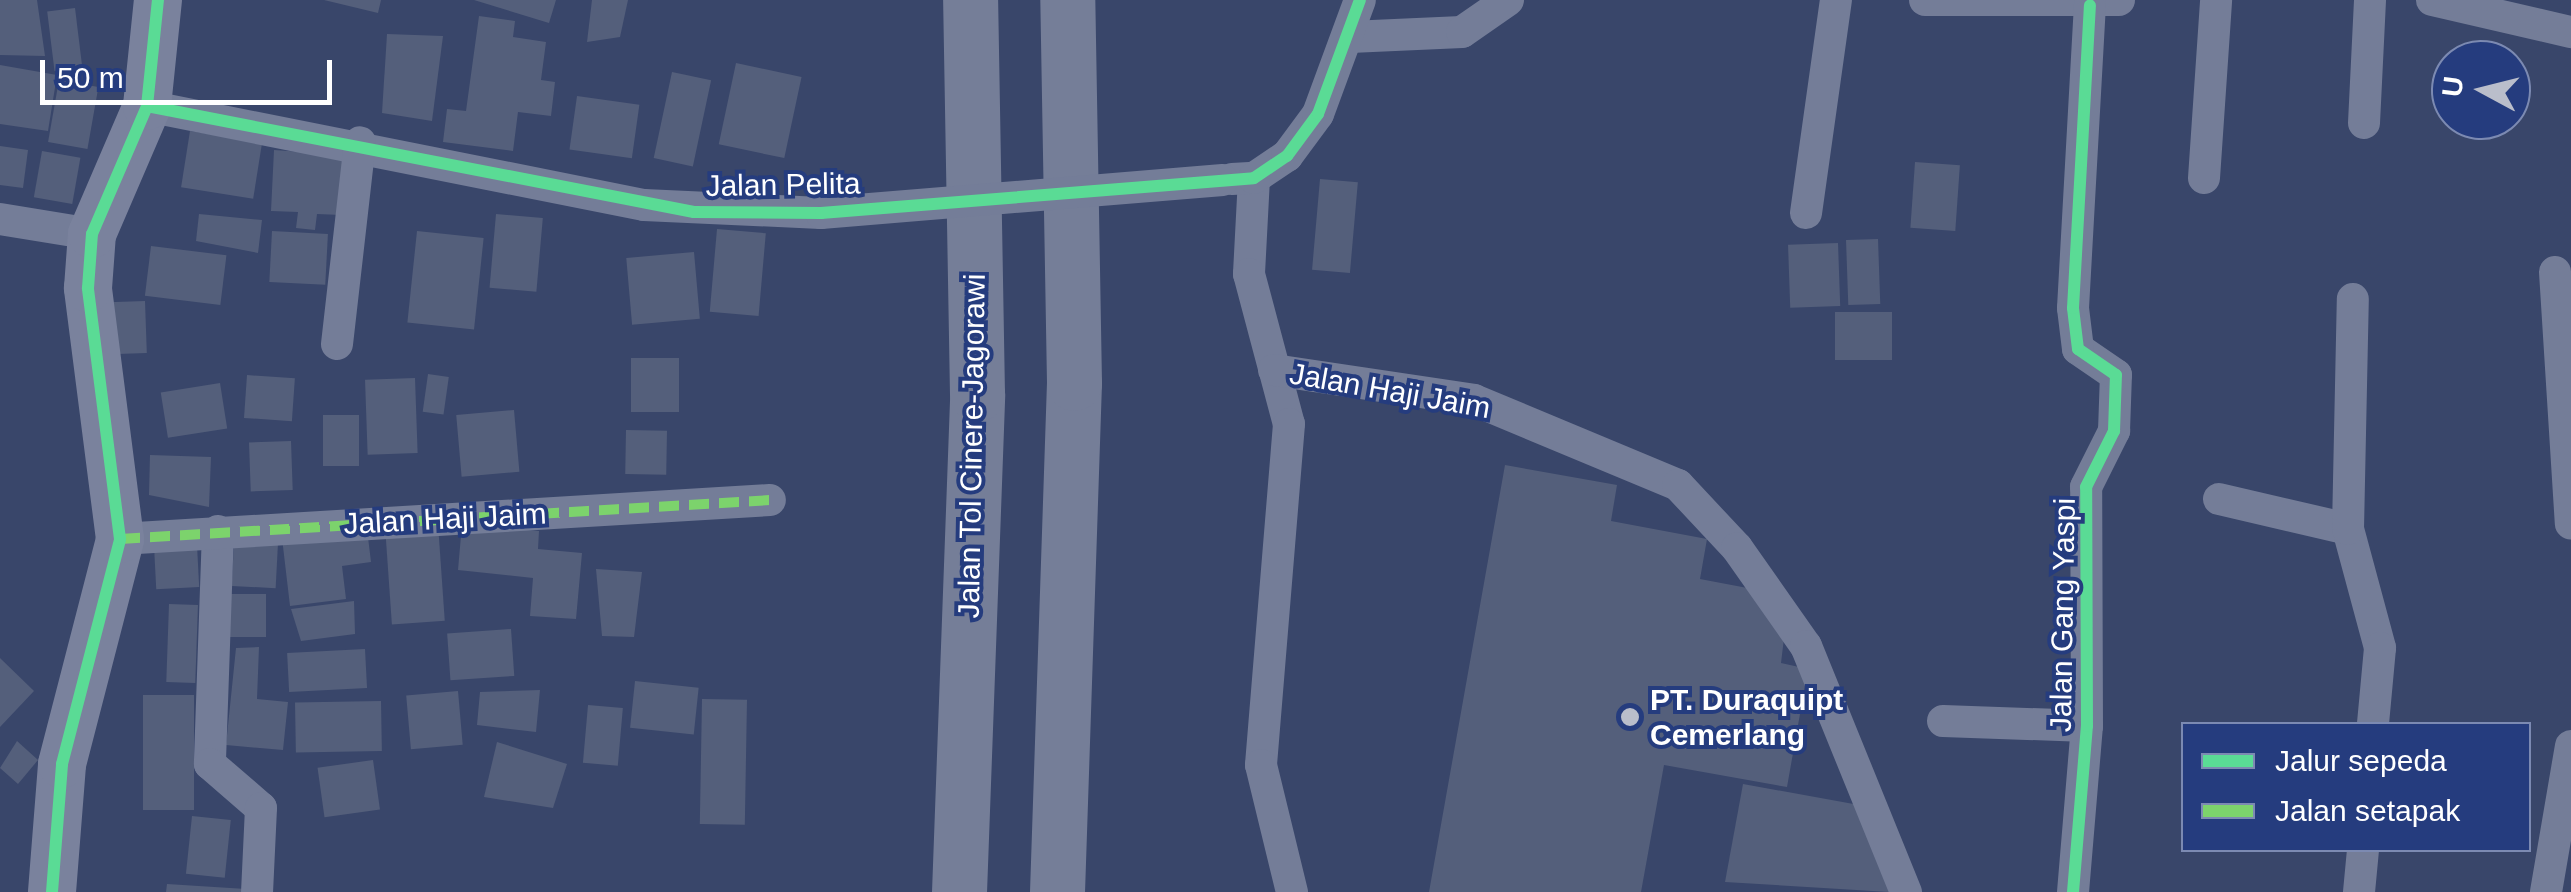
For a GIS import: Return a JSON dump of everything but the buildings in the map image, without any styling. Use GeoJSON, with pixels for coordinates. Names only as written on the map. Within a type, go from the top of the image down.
{"type":"FeatureCollection","features":[{"type":"Feature","properties":{"kind":"highway","name":"Jalan Tol Cinere-Jagorawi"},"geometry":{"type":"LineString","coordinates":[[960,892],[976,394],[970,0]]}},
{"type":"Feature","properties":{"kind":"highway"},"geometry":{"type":"LineString","coordinates":[[1057,892],[1074,383],[1066,0]]}},
{"type":"Feature","properties":{"kind":"street"},"geometry":{"type":"LineString","coordinates":[[52,892],[62,764],[120,539],[88,288],[92,234],[147,106],[158,0]]}},
{"type":"Feature","properties":{"kind":"street"},"geometry":{"type":"LineString","coordinates":[[1292,892],[1261,765],[1285,531],[1288,424],[1249,274],[1239,179],[1287,156],[1318,114],[1350,37],[1360,0]]}},
{"type":"Feature","properties":{"kind":"street"},"geometry":{"type":"LineString","coordinates":[[1350,37],[1462,32],[1508,0]]}},
{"type":"Feature","properties":{"kind":"street"},"geometry":{"type":"LineString","coordinates":[[1806,213],[1836,0]]}},
{"type":"Feature","properties":{"kind":"street"},"geometry":{"type":"LineString","coordinates":[[1925,0],[2104,3]]}},
{"type":"Feature","properties":{"kind":"street"},"geometry":{"type":"LineString","coordinates":[[2204,178],[2216,0]]}},
{"type":"Feature","properties":{"kind":"street"},"geometry":{"type":"LineString","coordinates":[[2364,123],[2370,0]]}},
{"type":"Feature","properties":{"kind":"street"},"geometry":{"type":"LineString","coordinates":[[2432,0],[2571,32]]}},
{"type":"Feature","properties":{"kind":"street","name":"Jalan Gang Yaspi"},"geometry":{"type":"LineString","coordinates":[[2073,892],[2087,726],[2086,487],[2114,430],[2116,375],[2078,350],[2073,308],[2104,3]]}},
{"type":"Feature","properties":{"kind":"street","name":"Jalan Pelita"},"geometry":{"type":"LineString","coordinates":[[147,106],[360,142],[644,204],[821,213],[1239,179]]}},
{"type":"Feature","properties":{"kind":"street"},"geometry":{"type":"LineString","coordinates":[[337,344],[360,142]]}},
{"type":"Feature","properties":{"kind":"street"},"geometry":{"type":"LineString","coordinates":[[0,220],[92,234]]}},
{"type":"Feature","properties":{"kind":"street"},"geometry":{"type":"LineString","coordinates":[[2555,272],[2571,523]]}},
{"type":"Feature","properties":{"kind":"street"},"geometry":{"type":"LineString","coordinates":[[2352,299],[2348,529],[2380,648],[2374,722]]}},
{"type":"Feature","properties":{"kind":"street","name":"Jalan Haji Jaim"},"geometry":{"type":"LineString","coordinates":[[1274,370],[1474,400],[1678,485],[1737,548],[1806,646],[1906,892]]}},
{"type":"Feature","properties":{"kind":"street","name":"Jalan Haji Jaim"},"geometry":{"type":"LineString","coordinates":[[120,539],[770,500]]}},
{"type":"Feature","properties":{"kind":"street"},"geometry":{"type":"LineString","coordinates":[[2220,500],[2348,529]]}},
{"type":"Feature","properties":{"kind":"street"},"geometry":{"type":"LineString","coordinates":[[218,531],[210,764],[261,808],[257,892]]}},
{"type":"Feature","properties":{"kind":"street"},"geometry":{"type":"LineString","coordinates":[[1943,721],[2087,726]]}},
{"type":"Feature","properties":{"kind":"street"},"geometry":{"type":"LineString","coordinates":[[2546,892],[2571,746]]}},
{"type":"Feature","properties":{"kind":"street"},"geometry":{"type":"LineString","coordinates":[[2359,892],[2363,852]]}},
{"type":"Feature","properties":{"kind":"marked path"},"geometry":{"type":"LineString","coordinates":[[120,539],[770,500]]}},
{"type":"Feature","properties":{"kind":"cycle path"},"geometry":{"type":"LineString","coordinates":[[52,892],[62,764],[120,539],[88,288],[92,234],[147,106],[158,0]]}},
{"type":"Feature","properties":{"kind":"cycle path"},"geometry":{"type":"LineString","coordinates":[[147,106],[694,212],[821,213],[1254,178],[1287,156],[1318,114],[1360,0]]}},
{"type":"Feature","properties":{"kind":"cycle path"},"geometry":{"type":"LineString","coordinates":[[2073,892],[2087,726],[2086,487],[2114,431],[2116,375],[2078,349],[2073,308],[2090,5]]}},
{"type":"Feature","properties":{"kind":"place","name":"PT. Duraquipt Cemerlang"},"geometry":{"type":"Point","coordinates":[1630,717]}}]}
